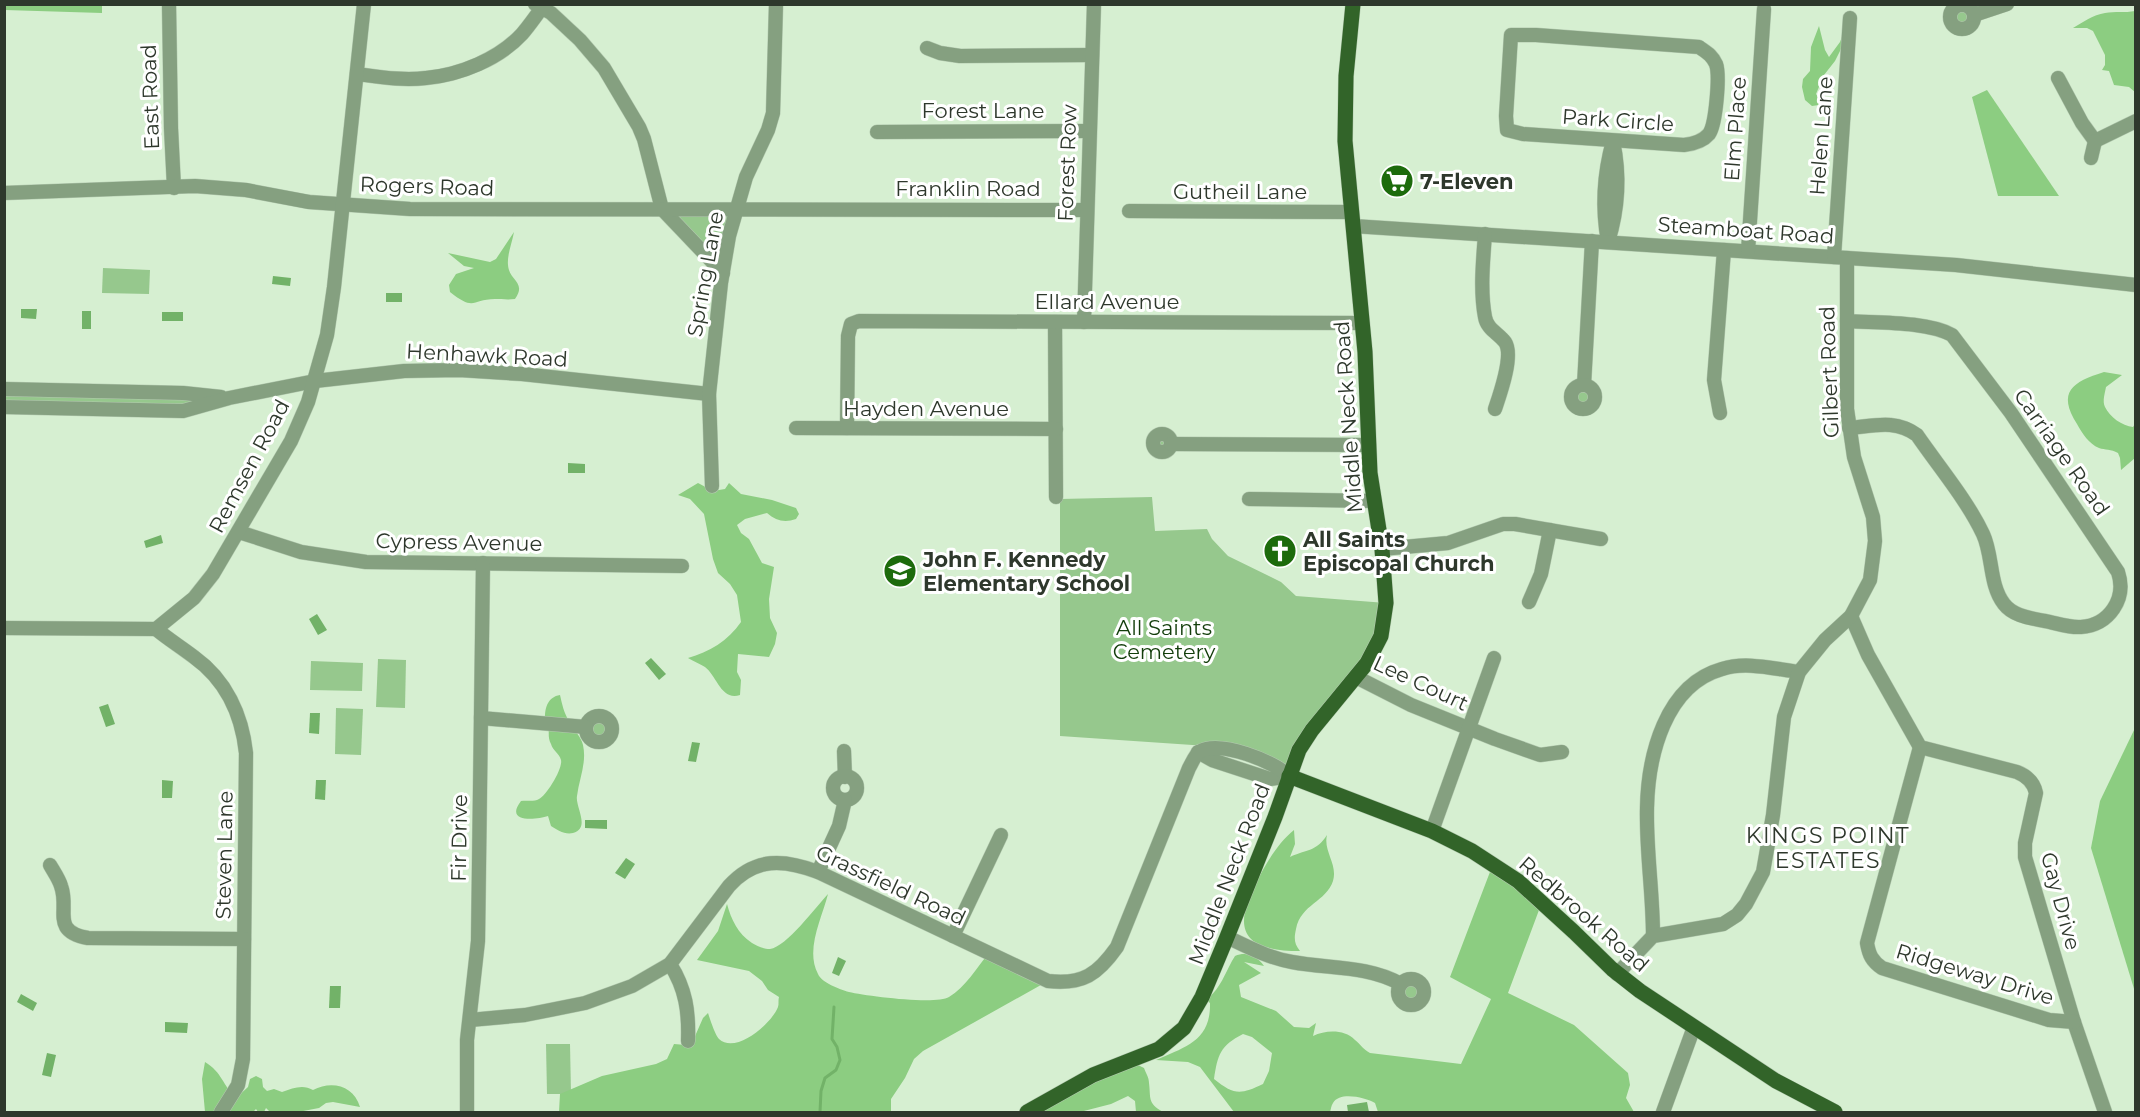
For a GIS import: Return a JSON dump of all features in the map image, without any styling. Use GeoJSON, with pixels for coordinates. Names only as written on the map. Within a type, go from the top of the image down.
{"type":"FeatureCollection","features":[{"type":"Feature","properties":{"kind":"main road","name":"Middle Neck Road"},"geometry":{"type":"LineString","coordinates":[[1027,1113],[1093,1075],[1159,1049],[1184,1028],[1193,1015],[1227,937],[1306,737],[1372,656],[1384,621],[1386,603],[1382,549],[1374,501],[1362,323],[1346,159],[1344,115],[1353,4]]}},
{"type":"Feature","properties":{"kind":"main road","name":"Redbrook Road"},"geometry":{"type":"LineString","coordinates":[[1289,776],[1432,831],[1467,848],[1518,881],[1617,974],[1776,1081],[1820,1109],[1835,1113]]}},
{"type":"Feature","properties":{"kind":"street","name":"East Road"},"geometry":{"type":"LineString","coordinates":[[169,4],[174,188]]}},
{"type":"Feature","properties":{"kind":"street","name":"Remsen Road"},"geometry":{"type":"LineString","coordinates":[[156,629],[194,598],[213,574],[291,441],[315,381],[329,326],[364,4]]}},
{"type":"Feature","properties":{"kind":"street","name":"Spring Lane"},"geometry":{"type":"LineString","coordinates":[[712,486],[709,394],[723,273],[729,236],[746,177],[768,130],[773,113],[776,4]]}},
{"type":"Feature","properties":{"kind":"street","name":"Forest Row"},"geometry":{"type":"LineString","coordinates":[[1084,322],[1094,4]]}},
{"type":"Feature","properties":{"kind":"street"},"geometry":{"type":"LineString","coordinates":[[1974,15],[2007,4]]}},
{"type":"Feature","properties":{"kind":"street"},"geometry":{"type":"LineString","coordinates":[[357,74],[413,79],[459,71],[480,63],[514,42],[540,6],[580,40],[604,68],[644,139],[662,209],[723,273]]}},
{"type":"Feature","properties":{"kind":"street","name":"Elm Place"},"geometry":{"type":"LineString","coordinates":[[1748,251],[1764,9]]}},
{"type":"Feature","properties":{"kind":"street","name":"Helen Lane"},"geometry":{"type":"LineString","coordinates":[[1840,257],[1850,18]]}},
{"type":"Feature","properties":{"kind":"street","name":"Park Circle"},"geometry":{"type":"LineString","coordinates":[[1511,35],[1688,45],[1699,47],[1711,54],[1717,65],[1717,92],[1711,132],[1705,138],[1683,145],[1613,141],[1523,134],[1508,130],[1506,116],[1511,35]]}},
{"type":"Feature","properties":{"kind":"street"},"geometry":{"type":"LineString","coordinates":[[927,48],[960,56],[1092,55]]}},
{"type":"Feature","properties":{"kind":"street"},"geometry":{"type":"LineString","coordinates":[[2058,78],[2082,123],[2095,141],[2091,158]]}},
{"type":"Feature","properties":{"kind":"street"},"geometry":{"type":"LineString","coordinates":[[2095,141],[2136,122]]}},
{"type":"Feature","properties":{"kind":"street","name":"Forest Lane"},"geometry":{"type":"LineString","coordinates":[[877,132],[1089,131]]}},
{"type":"Feature","properties":{"kind":"street"},"geometry":{"type":"LineString","coordinates":[[1608,242],[1604,221],[1607,161],[1613,141]]}},
{"type":"Feature","properties":{"kind":"street","name":"Rogers Road"},"geometry":{"type":"LineString","coordinates":[[4,193],[219,187],[309,201],[410,209],[849,209]]}},
{"type":"Feature","properties":{"kind":"street","name":"Franklin Road"},"geometry":{"type":"LineString","coordinates":[[849,209],[1087,210]]}},
{"type":"Feature","properties":{"kind":"street","name":"Gutheil Lane"},"geometry":{"type":"LineString","coordinates":[[1129,211],[1352,219]]}},
{"type":"Feature","properties":{"kind":"street","name":"Steamboat Road"},"geometry":{"type":"LineString","coordinates":[[1352,219],[1485,234],[1956,265],[2136,285]]}},
{"type":"Feature","properties":{"kind":"street"},"geometry":{"type":"LineString","coordinates":[[1485,234],[1482,270],[1485,319],[1490,328],[1504,341],[1507,348],[1504,385],[1495,409]]}},
{"type":"Feature","properties":{"kind":"street"},"geometry":{"type":"LineString","coordinates":[[1584,385],[1592,241]]}},
{"type":"Feature","properties":{"kind":"street"},"geometry":{"type":"LineString","coordinates":[[1720,413],[1714,380],[1724,250]]}},
{"type":"Feature","properties":{"kind":"street","name":"Gilbert Road"},"geometry":{"type":"LineString","coordinates":[[1799,672],[1825,640],[1851,616],[1870,580],[1875,541],[1873,517],[1854,457],[1849,428],[1847,321],[1840,257]]}},
{"type":"Feature","properties":{"kind":"street","name":"Ellard Avenue"},"geometry":{"type":"LineString","coordinates":[[847,428],[848,336],[851,324],[859,321],[1362,323]]}},
{"type":"Feature","properties":{"kind":"street","name":"Carriage Road"},"geometry":{"type":"LineString","coordinates":[[1847,321],[1928,327],[1941,329],[1952,335],[2011,413],[2118,572],[2121,585],[2112,613],[2103,620],[2079,627],[2029,618],[2015,613],[2004,605],[1999,596],[1989,551],[1977,522],[1917,435],[1906,428],[1891,424],[1849,428]]}},
{"type":"Feature","properties":{"kind":"street"},"geometry":{"type":"LineString","coordinates":[[1055,322],[1056,497]]}},
{"type":"Feature","properties":{"kind":"street","name":"Henhawk Road"},"geometry":{"type":"LineString","coordinates":[[4,407],[183,411],[229,398],[315,381],[404,371],[459,370],[522,374],[709,394]]}},
{"type":"Feature","properties":{"kind":"street","name":"Henhawk Road"},"geometry":{"type":"LineString","coordinates":[[4,389],[183,393],[229,398]]}},
{"type":"Feature","properties":{"kind":"street","name":"Hayden Avenue"},"geometry":{"type":"LineString","coordinates":[[796,428],[1056,429]]}},
{"type":"Feature","properties":{"kind":"street"},"geometry":{"type":"LineString","coordinates":[[1171,444],[1369,445]]}},
{"type":"Feature","properties":{"kind":"street"},"geometry":{"type":"LineString","coordinates":[[1248,499],[1374,501]]}},
{"type":"Feature","properties":{"kind":"street"},"geometry":{"type":"LineString","coordinates":[[1382,549],[1448,543],[1503,524],[1601,538]]}},
{"type":"Feature","properties":{"kind":"street"},"geometry":{"type":"LineString","coordinates":[[1529,602],[1541,574],[1550,530]]}},
{"type":"Feature","properties":{"kind":"street","name":"Cypress Avenue"},"geometry":{"type":"LineString","coordinates":[[239,532],[301,552],[345,560],[682,566]]}},
{"type":"Feature","properties":{"kind":"street","name":"Fir Drive"},"geometry":{"type":"LineString","coordinates":[[467,1113],[466,1060],[478,941],[483,563]]}},
{"type":"Feature","properties":{"kind":"street"},"geometry":{"type":"LineString","coordinates":[[1851,616],[1868,655],[1920,747]]}},
{"type":"Feature","properties":{"kind":"street"},"geometry":{"type":"LineString","coordinates":[[4,628],[156,629]]}},
{"type":"Feature","properties":{"kind":"street","name":"Steven Lane"},"geometry":{"type":"LineString","coordinates":[[156,629],[194,657],[212,674],[232,699],[240,720],[246,753],[243,1059],[238,1085],[221,1113]]}},
{"type":"Feature","properties":{"kind":"street"},"geometry":{"type":"LineString","coordinates":[[1432,831],[1494,657]]}},
{"type":"Feature","properties":{"kind":"street"},"geometry":{"type":"LineString","coordinates":[[1617,974],[1653,936],[1723,924],[1737,915],[1755,890],[1763,872],[1784,717],[1799,672],[1746,665],[1721,669],[1689,687],[1673,705],[1656,750],[1647,805],[1647,847],[1653,897],[1653,936]]}},
{"type":"Feature","properties":{"kind":"street","name":"Lee Court"},"geometry":{"type":"LineString","coordinates":[[1356,676],[1411,705],[1495,739],[1540,755],[1562,752]]}},
{"type":"Feature","properties":{"kind":"street"},"geometry":{"type":"LineString","coordinates":[[481,718],[586,727]]}},
{"type":"Feature","properties":{"kind":"street","name":"Gay Drive"},"geometry":{"type":"LineString","coordinates":[[1920,747],[2017,772],[2024,775],[2035,786],[2036,793],[2025,843],[2025,857],[2074,1022],[2105,1113]]}},
{"type":"Feature","properties":{"kind":"street","name":"Ridgeway Drive"},"geometry":{"type":"LineString","coordinates":[[1920,747],[1867,943],[1869,955],[1882,968],[2049,1020],[2074,1022]]}},
{"type":"Feature","properties":{"kind":"street"},"geometry":{"type":"LineString","coordinates":[[818,872],[839,826],[845,800],[836,795],[833,788],[838,779],[845,777],[844,751]]}},
{"type":"Feature","properties":{"kind":"street","name":"Grassfield Road"},"geometry":{"type":"LineString","coordinates":[[470,1020],[525,1015],[585,1003],[632,986],[669,964],[729,886],[746,871],[777,862],[818,872],[1048,981],[1074,981],[1088,977],[1104,965],[1118,947],[1189,768],[1198,752],[1212,760],[1270,779],[1289,776]]}},
{"type":"Feature","properties":{"kind":"street"},"geometry":{"type":"LineString","coordinates":[[953,936],[1001,835]]}},
{"type":"Feature","properties":{"kind":"street"},"geometry":{"type":"LineString","coordinates":[[50,865],[62,887],[63,920],[66,928],[77,936],[88,938],[244,939]]}},
{"type":"Feature","properties":{"kind":"street"},"geometry":{"type":"LineString","coordinates":[[1227,937],[1278,959],[1300,964],[1376,973],[1401,984]]}},
{"type":"Feature","properties":{"kind":"street"},"geometry":{"type":"LineString","coordinates":[[669,964],[680,979],[685,994],[688,1041]]}},
{"type":"Feature","properties":{"kind":"street"},"geometry":{"type":"LineString","coordinates":[[1663,1113],[1694,1027]]}},
{"type":"Feature","properties":{"kind":"green space"},"geometry":{"type":"Polygon","coordinates":[[[1962,7],[1969,10],[1972,17],[1969,24],[1962,27],[1955,24],[1952,17],[1955,10],[1962,7]]]}},
{"type":"Feature","properties":{"kind":"green space"},"geometry":{"type":"Polygon","coordinates":[[[666,212],[734,212],[721,268],[666,212]]]}},
{"type":"Feature","properties":{"kind":"green space"},"geometry":{"type":"Polygon","coordinates":[[[103,268],[150,270],[149,294],[102,293],[103,268]]]}},
{"type":"Feature","properties":{"kind":"green space"},"geometry":{"type":"Polygon","coordinates":[[[1583,388],[1590,391],[1593,398],[1590,405],[1583,408],[1576,405],[1573,398],[1576,391],[1583,388]]]}},
{"type":"Feature","properties":{"kind":"green space"},"geometry":{"type":"Polygon","coordinates":[[[5,389],[229,398],[183,411],[5,407],[5,389]]]}},
{"type":"Feature","properties":{"kind":"green space"},"geometry":{"type":"Polygon","coordinates":[[[1158,436],[1164,436],[1168,443],[1164,450],[1158,450],[1154,446],[1154,440],[1158,436]]]}},
{"type":"Feature","properties":{"kind":"green space","name":"All Saints Cemetery"},"geometry":{"type":"Polygon","coordinates":[[[1152,497],[1155,531],[1207,529],[1212,539],[1228,556],[1281,582],[1296,596],[1386,603],[1379,637],[1290,775],[1222,747],[1060,736],[1060,499],[1152,497]]]}},
{"type":"Feature","properties":{"kind":"green space"},"geometry":{"type":"Polygon","coordinates":[[[378,659],[406,660],[405,708],[376,707],[378,659]]]}},
{"type":"Feature","properties":{"kind":"green space"},"geometry":{"type":"Polygon","coordinates":[[[311,661],[363,663],[362,691],[310,690],[311,661]]]}},
{"type":"Feature","properties":{"kind":"green space"},"geometry":{"type":"Polygon","coordinates":[[[336,708],[363,709],[361,755],[335,754],[336,708]]]}},
{"type":"Feature","properties":{"kind":"green space"},"geometry":{"type":"Polygon","coordinates":[[[595,719],[603,719],[609,725],[609,733],[603,739],[595,739],[589,733],[589,725],[595,719]]]}},
{"type":"Feature","properties":{"kind":"green space"},"geometry":{"type":"Polygon","coordinates":[[[1411,982],[1419,985],[1422,993],[1419,1001],[1411,1004],[1403,1001],[1400,993],[1403,985],[1411,982]]]}},
{"type":"Feature","properties":{"kind":"green space"},"geometry":{"type":"Polygon","coordinates":[[[546,1044],[570,1044],[571,1094],[547,1094],[546,1044]]]}},
{"type":"Feature","properties":{"kind":"shaded area"},"geometry":{"type":"Polygon","coordinates":[[[5,4],[102,5],[102,13],[5,10],[5,4]]]}},
{"type":"Feature","properties":{"kind":"shaded area"},"geometry":{"type":"Polygon","coordinates":[[[2136,11],[2135,92],[2129,87],[2114,85],[2109,71],[2102,70],[2105,65],[2105,55],[2093,31],[2087,28],[2073,28],[2101,14],[2136,11]]]}},
{"type":"Feature","properties":{"kind":"shaded area"},"geometry":{"type":"Polygon","coordinates":[[[1819,26],[1829,57],[1840,42],[1845,29],[1843,45],[1835,61],[1824,75],[1816,94],[1820,100],[1819,105],[1812,106],[1805,100],[1802,87],[1803,79],[1810,71],[1811,47],[1819,26]]]}},
{"type":"Feature","properties":{"kind":"shaded area"},"geometry":{"type":"Polygon","coordinates":[[[1987,90],[2059,196],[1998,196],[1972,97],[1987,90]]]}},
{"type":"Feature","properties":{"kind":"shaded area"},"geometry":{"type":"Polygon","coordinates":[[[514,232],[508,261],[509,270],[519,289],[515,299],[469,303],[450,292],[449,285],[456,274],[474,268],[464,266],[448,253],[490,262],[496,259],[514,232]]]}},
{"type":"Feature","properties":{"kind":"shaded area"},"geometry":{"type":"Polygon","coordinates":[[[273,276],[291,278],[290,286],[272,284],[273,276]]]}},
{"type":"Feature","properties":{"kind":"shaded area"},"geometry":{"type":"Polygon","coordinates":[[[386,293],[402,293],[402,302],[386,302],[386,293]]]}},
{"type":"Feature","properties":{"kind":"shaded area"},"geometry":{"type":"Polygon","coordinates":[[[21,309],[37,309],[36,319],[21,318],[21,309]]]}},
{"type":"Feature","properties":{"kind":"shaded area"},"geometry":{"type":"Polygon","coordinates":[[[82,311],[91,311],[91,329],[82,329],[82,311]]]}},
{"type":"Feature","properties":{"kind":"shaded area"},"geometry":{"type":"Polygon","coordinates":[[[162,312],[183,312],[183,321],[162,321],[162,312]]]}},
{"type":"Feature","properties":{"kind":"shaded area"},"geometry":{"type":"Polygon","coordinates":[[[2104,372],[2122,375],[2106,387],[2104,402],[2107,411],[2125,425],[2133,427],[2135,424],[2135,458],[2121,470],[2118,453],[2099,448],[2089,441],[2077,424],[2068,404],[2068,396],[2076,384],[2104,372]]]}},
{"type":"Feature","properties":{"kind":"shaded area"},"geometry":{"type":"Polygon","coordinates":[[[568,463],[585,464],[585,473],[568,473],[568,463]]]}},
{"type":"Feature","properties":{"kind":"shaded area"},"geometry":{"type":"Polygon","coordinates":[[[698,483],[713,491],[725,489],[729,483],[741,494],[772,500],[796,508],[799,514],[796,519],[784,521],[767,513],[745,519],[737,525],[741,533],[749,539],[762,563],[774,567],[769,599],[770,618],[777,633],[769,657],[738,654],[737,672],[741,680],[740,695],[728,694],[705,667],[688,658],[718,645],[741,622],[737,595],[730,584],[718,573],[713,559],[704,514],[690,499],[678,495],[698,483]]]}},
{"type":"Feature","properties":{"kind":"shaded area"},"geometry":{"type":"Polygon","coordinates":[[[161,535],[163,543],[146,548],[144,541],[161,535]]]}},
{"type":"Feature","properties":{"kind":"shaded area"},"geometry":{"type":"Polygon","coordinates":[[[317,614],[327,630],[318,635],[309,619],[317,614]]]}},
{"type":"Feature","properties":{"kind":"shaded area"},"geometry":{"type":"Polygon","coordinates":[[[651,658],[666,674],[659,680],[645,663],[651,658]]]}},
{"type":"Feature","properties":{"kind":"shaded area"},"geometry":{"type":"Polygon","coordinates":[[[560,695],[566,715],[581,739],[584,752],[577,796],[582,822],[581,827],[573,833],[561,832],[551,826],[548,816],[530,819],[516,813],[521,801],[539,799],[546,793],[561,764],[550,741],[545,718],[548,703],[560,695]]]}},
{"type":"Feature","properties":{"kind":"shaded area"},"geometry":{"type":"Polygon","coordinates":[[[108,704],[115,724],[106,727],[99,707],[108,704]]]}},
{"type":"Feature","properties":{"kind":"shaded area"},"geometry":{"type":"Polygon","coordinates":[[[310,713],[320,713],[319,734],[309,733],[310,713]]]}},
{"type":"Feature","properties":{"kind":"shaded area"},"geometry":{"type":"Polygon","coordinates":[[[2135,728],[2135,992],[2091,848],[2100,801],[2135,728]]]}},
{"type":"Feature","properties":{"kind":"shaded area"},"geometry":{"type":"Polygon","coordinates":[[[692,742],[700,743],[696,762],[688,761],[692,742]]]}},
{"type":"Feature","properties":{"kind":"shaded area"},"geometry":{"type":"Polygon","coordinates":[[[162,780],[173,781],[172,798],[162,798],[162,780]]]}},
{"type":"Feature","properties":{"kind":"shaded area"},"geometry":{"type":"Polygon","coordinates":[[[316,780],[326,780],[325,800],[315,799],[316,780]]]}},
{"type":"Feature","properties":{"kind":"shaded area"},"geometry":{"type":"Polygon","coordinates":[[[585,820],[607,820],[607,829],[585,828],[585,820]]]}},
{"type":"Feature","properties":{"kind":"shaded area"},"geometry":{"type":"Polygon","coordinates":[[[1294,830],[1295,844],[1290,857],[1315,847],[1327,835],[1327,847],[1334,869],[1330,888],[1308,908],[1299,921],[1295,938],[1300,951],[1265,947],[1247,934],[1244,924],[1245,911],[1258,879],[1269,859],[1294,830]]]}},
{"type":"Feature","properties":{"kind":"shaded area"},"geometry":{"type":"Polygon","coordinates":[[[626,858],[635,864],[625,879],[615,873],[626,858]]]}},
{"type":"Feature","properties":{"kind":"shaded area"},"geometry":{"type":"Polygon","coordinates":[[[1493,864],[1542,902],[1508,993],[1574,1025],[1628,1073],[1630,1085],[1626,1098],[1634,1112],[1378,1112],[1375,1103],[1347,1096],[1336,1099],[1330,1112],[1234,1112],[1200,1067],[1188,1062],[1156,1060],[1186,1046],[1201,1034],[1209,1016],[1210,1003],[1205,999],[1219,986],[1235,956],[1248,954],[1264,966],[1244,962],[1261,973],[1239,985],[1241,997],[1276,1011],[1294,1027],[1309,1028],[1316,1023],[1313,1036],[1340,1032],[1351,1036],[1370,1053],[1461,1064],[1491,999],[1450,977],[1493,864]],[[1243,1034],[1235,1038],[1225,1047],[1219,1057],[1214,1079],[1232,1091],[1248,1090],[1263,1084],[1269,1071],[1272,1053],[1252,1037],[1243,1034]]]}},
{"type":"Feature","properties":{"kind":"shaded area"},"geometry":{"type":"Polygon","coordinates":[[[828,894],[816,934],[813,955],[814,965],[820,977],[836,987],[849,992],[885,997],[916,1000],[942,999],[955,993],[989,953],[1048,981],[923,1051],[914,1059],[891,1099],[891,1112],[559,1112],[560,1094],[602,1076],[656,1064],[667,1059],[674,1044],[692,1043],[703,1018],[708,1013],[717,1037],[726,1043],[735,1043],[753,1035],[774,1014],[778,1007],[779,997],[768,990],[762,981],[749,971],[697,960],[718,931],[727,904],[739,931],[756,945],[770,949],[777,947],[792,934],[828,894]]]}},
{"type":"Feature","properties":{"kind":"shaded area"},"geometry":{"type":"Polygon","coordinates":[[[838,957],[846,961],[839,976],[832,973],[838,957]]]}},
{"type":"Feature","properties":{"kind":"shaded area"},"geometry":{"type":"Polygon","coordinates":[[[330,986],[341,986],[340,1008],[329,1008],[330,986]]]}},
{"type":"Feature","properties":{"kind":"shaded area"},"geometry":{"type":"Polygon","coordinates":[[[21,994],[37,1003],[33,1011],[17,1002],[21,994]]]}},
{"type":"Feature","properties":{"kind":"shaded area"},"geometry":{"type":"Polygon","coordinates":[[[165,1022],[188,1023],[187,1033],[165,1032],[165,1022]]]}},
{"type":"Feature","properties":{"kind":"shaded area"},"geometry":{"type":"Polygon","coordinates":[[[47,1053],[56,1055],[51,1077],[42,1075],[47,1053]]]}},
{"type":"Feature","properties":{"kind":"shaded area"},"geometry":{"type":"Polygon","coordinates":[[[205,1062],[215,1070],[236,1098],[248,1087],[250,1079],[256,1076],[262,1079],[263,1087],[267,1091],[274,1089],[282,1092],[302,1087],[313,1090],[335,1085],[353,1094],[360,1107],[333,1102],[326,1103],[319,1108],[298,1112],[270,1112],[266,1108],[264,1112],[258,1112],[256,1109],[253,1112],[205,1112],[202,1079],[205,1062]]]}},
{"type":"Feature","properties":{"kind":"shaded area"},"geometry":{"type":"Polygon","coordinates":[[[1138,1065],[1144,1068],[1148,1077],[1152,1103],[1163,1112],[1136,1112],[1135,1101],[1128,1096],[1111,1104],[1080,1112],[1041,1112],[1091,1082],[1138,1065]]]}},
{"type":"Feature","properties":{"kind":"shaded area"},"geometry":{"type":"Polygon","coordinates":[[[1367,1102],[1369,1112],[1348,1112],[1347,1105],[1367,1102]]]}},
{"type":"Feature","properties":{"kind":"waterway"},"geometry":{"type":"LineString","coordinates":[[820,1112],[821,1091],[825,1078],[836,1070],[840,1060],[837,1047],[832,1039],[834,1007]]}},
{"type":"Feature","properties":{"kind":"place","name":"7-Eleven"},"geometry":{"type":"Point","coordinates":[1397,181]}},
{"type":"Feature","properties":{"kind":"place","name":"All Saints Episcopal Church"},"geometry":{"type":"Point","coordinates":[1280,551]}},
{"type":"Feature","properties":{"kind":"place","name":"John F. Kennedy Elementary School"},"geometry":{"type":"Point","coordinates":[900,571]}},
{"type":"Feature","properties":{"kind":"district","name":"KINGS POINT ESTATES"},"geometry":{"type":"Point","coordinates":[1828,848]}}]}
